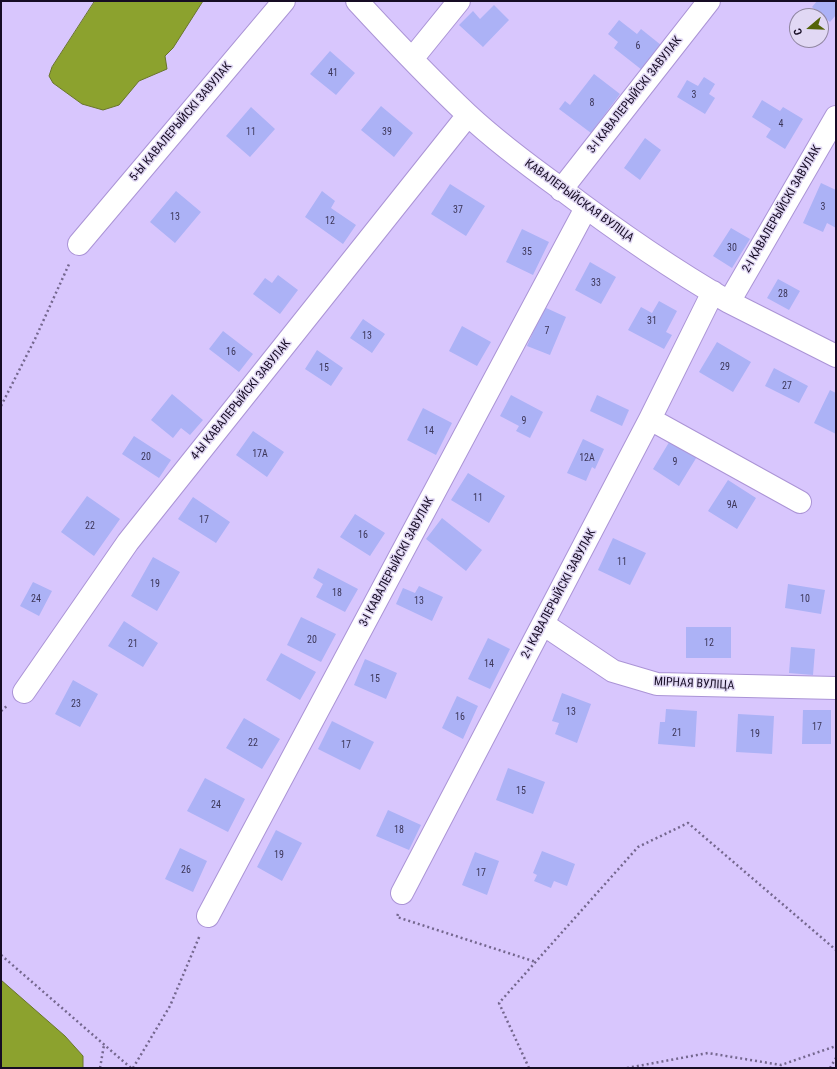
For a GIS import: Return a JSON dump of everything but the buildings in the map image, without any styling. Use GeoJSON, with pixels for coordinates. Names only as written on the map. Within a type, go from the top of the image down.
{"type":"FeatureCollection","features":[{"type":"Feature","properties":{"kind":"street","name":"5-Ы КАВАЛЕРЫЙСКІ ЗАВУЛАК"},"geometry":{"type":"LineString","coordinates":[[79,244],[284,1]]}},
{"type":"Feature","properties":{"kind":"street","name":"КАВАЛЕРЫЙСКАЯ ВУЛІЦА"},"geometry":{"type":"LineString","coordinates":[[357,1],[468,115],[514,154],[586,208],[670,266],[721,297],[836,356]]}},
{"type":"Feature","properties":{"kind":"street"},"geometry":{"type":"LineString","coordinates":[[412,59],[459,1]]}},
{"type":"Feature","properties":{"kind":"street","name":"3-І КАВАЛЕРЫЙСКІ ЗАВУЛАК"},"geometry":{"type":"LineString","coordinates":[[562,190],[709,1]]}},
{"type":"Feature","properties":{"kind":"street","name":"4-Ы КАВАЛЕРЫЙСКІ ЗАВУЛАК"},"geometry":{"type":"LineString","coordinates":[[24,692],[128,542],[468,115]]}},
{"type":"Feature","properties":{"kind":"street","name":"2-І КАВАЛЕРЫЙСКІ ЗАВУЛАК"},"geometry":{"type":"LineString","coordinates":[[402,893],[650,420],[721,297],[836,117]]}},
{"type":"Feature","properties":{"kind":"street","name":"3-І КАВАЛЕРЫЙСКІ ЗАВУЛАК"},"geometry":{"type":"LineString","coordinates":[[208,916],[586,208]]}},
{"type":"Feature","properties":{"kind":"street"},"geometry":{"type":"LineString","coordinates":[[650,420],[800,502]]}},
{"type":"Feature","properties":{"kind":"street","name":"МІРНАЯ ВУЛІЦА"},"geometry":{"type":"LineString","coordinates":[[544,624],[613,671],[657,684],[836,688]]}},
{"type":"Feature","properties":{"kind":"path"},"geometry":{"type":"LineString","coordinates":[[1,406],[35,339],[79,244]]}},
{"type":"Feature","properties":{"kind":"path"},"geometry":{"type":"LineString","coordinates":[[529,1068],[499,1003],[638,847],[688,823],[836,950]]}},
{"type":"Feature","properties":{"kind":"path"},"geometry":{"type":"LineString","coordinates":[[402,893],[397,917],[536,962]]}},
{"type":"Feature","properties":{"kind":"path"},"geometry":{"type":"LineString","coordinates":[[1,955],[132,1068],[170,1006],[208,916]]}},
{"type":"Feature","properties":{"kind":"path"},"geometry":{"type":"LineString","coordinates":[[100,1068],[104,1045]]}},
{"type":"Feature","properties":{"kind":"path"},"geometry":{"type":"LineString","coordinates":[[627,1068],[708,1053],[782,1065],[836,1046]]}},
{"type":"Feature","properties":{"kind":"path"},"geometry":{"type":"LineString","coordinates":[[830,1068],[836,1058]]}},
{"type":"Feature","properties":{"kind":"path"},"geometry":{"type":"LineString","coordinates":[[782,1065],[785,1068]]}},
{"type":"Feature","properties":{"kind":"shaded area"},"geometry":{"type":"Polygon","coordinates":[[[95,1],[203,1],[173,48],[165,56],[167,69],[139,81],[119,105],[103,110],[82,104],[53,83],[49,76],[52,67],[95,1]]]}},
{"type":"Feature","properties":{"kind":"shaded area"},"geometry":{"type":"Polygon","coordinates":[[[1,980],[65,1036],[83,1056],[83,1068],[1,1068],[1,980]]]}}]}
